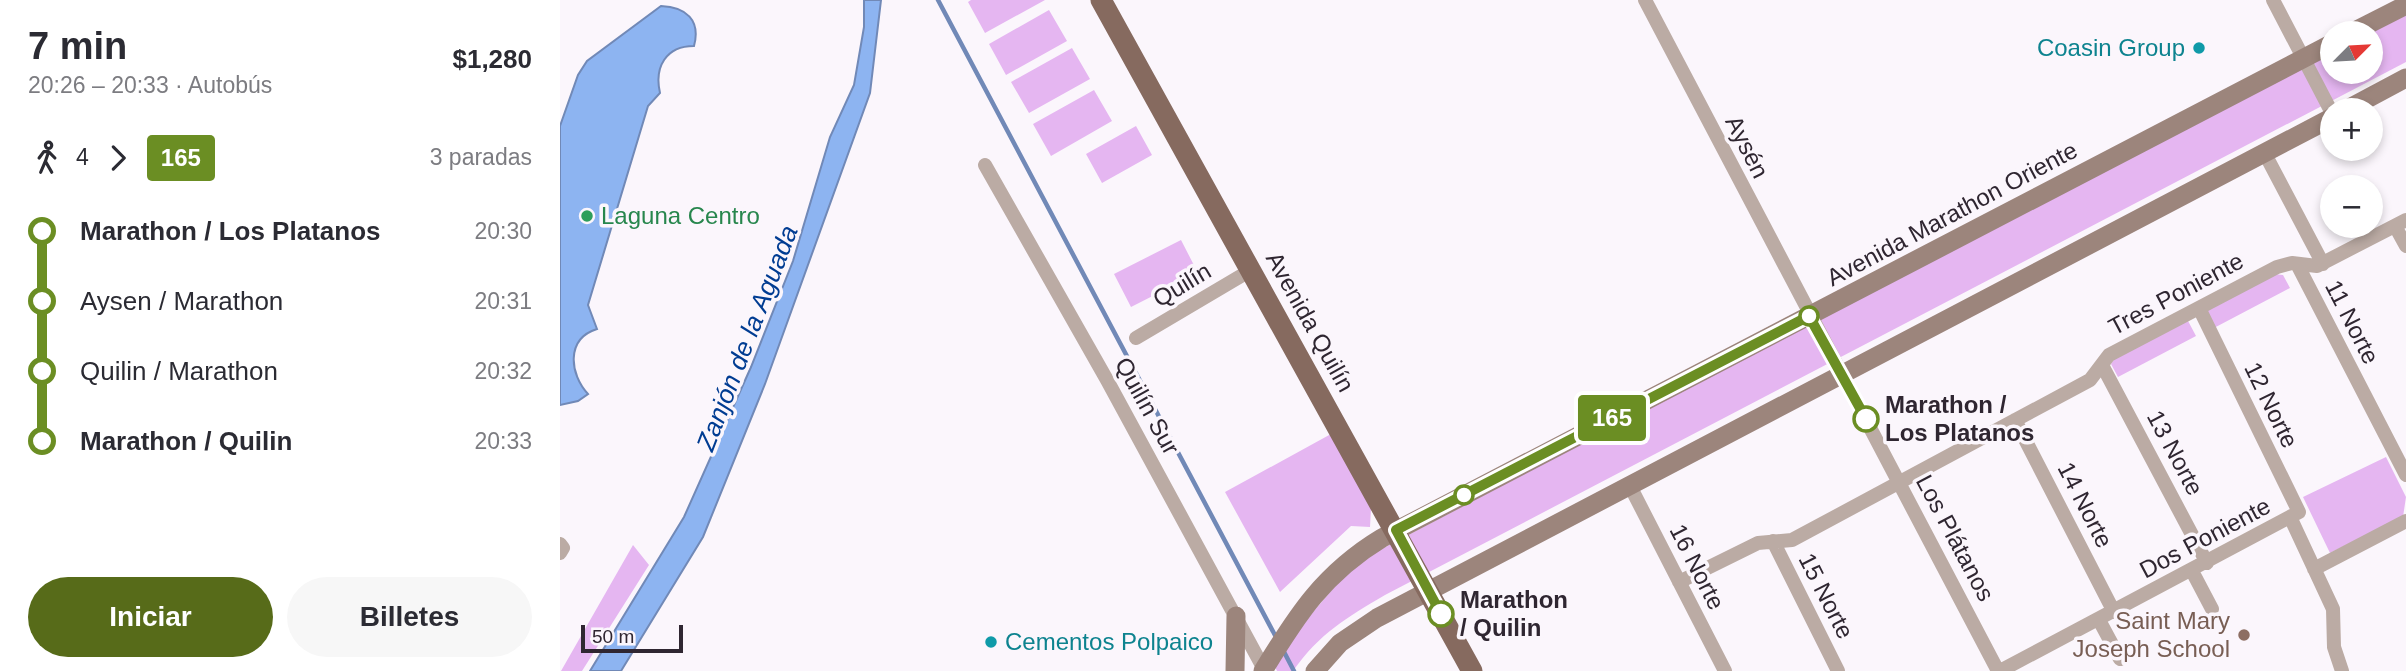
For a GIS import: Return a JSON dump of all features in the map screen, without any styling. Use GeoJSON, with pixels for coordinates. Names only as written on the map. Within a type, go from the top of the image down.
{"type":"FeatureCollection","features":[{"type":"Feature","properties":{"kind":"main road","name":"Avenida Quilín"},"geometry":{"type":"LineString","coordinates":[[1101,0],[1472,671]]}},
{"type":"Feature","properties":{"kind":"main road"},"geometry":{"type":"LineString","coordinates":[[2375,21],[2406,5]]}},
{"type":"Feature","properties":{"kind":"main road","name":"Avenida Marathon Oriente"},"geometry":{"type":"LineString","coordinates":[[1266,667],[1311,597],[1332,574],[1369,546],[1396,530],[2320,50]]}},
{"type":"Feature","properties":{"kind":"main road"},"geometry":{"type":"LineString","coordinates":[[2368,98],[2406,78]]}},
{"type":"Feature","properties":{"kind":"main road"},"geometry":{"type":"LineString","coordinates":[[1315,671],[1353,633],[1428,591],[2320,123]]}},
{"type":"Feature","properties":{"kind":"main road"},"geometry":{"type":"LineString","coordinates":[[1235,671],[1236,616]]}},
{"type":"Feature","properties":{"kind":"street","name":"Aysén"},"geometry":{"type":"LineString","coordinates":[[1645,0],[1809,316]]}},
{"type":"Feature","properties":{"kind":"street"},"geometry":{"type":"LineString","coordinates":[[2273,0],[2324,98]]}},
{"type":"Feature","properties":{"kind":"street","name":"11 Norte"},"geometry":{"type":"LineString","coordinates":[[2264,152],[2323,264]]}},
{"type":"Feature","properties":{"kind":"street","name":"Quilín Sur"},"geometry":{"type":"LineString","coordinates":[[985,165],[1266,667]]}},
{"type":"Feature","properties":{"kind":"street"},"geometry":{"type":"LineString","coordinates":[[2401,223],[2406,246]]}},
{"type":"Feature","properties":{"kind":"street","name":"Tres Poniente"},"geometry":{"type":"LineString","coordinates":[[1679,582],[1758,543],[1792,540],[2090,380],[2109,355],[2277,267],[2297,264],[2312,267],[2323,264],[2401,223]]}},
{"type":"Feature","properties":{"kind":"street","name":"11 Norte"},"geometry":{"type":"LineString","coordinates":[[2297,264],[2406,475]]}},
{"type":"Feature","properties":{"kind":"street","name":"Quilín"},"geometry":{"type":"LineString","coordinates":[[1136,338],[1251,270]]}},
{"type":"Feature","properties":{"kind":"street","name":"12 Norte"},"geometry":{"type":"LineString","coordinates":[[2199,308],[2299,512],[2291,519]]}},
{"type":"Feature","properties":{"kind":"street","name":"Los Plátanos"},"geometry":{"type":"LineString","coordinates":[[1809,316],[1842,373],[1999,671]]}},
{"type":"Feature","properties":{"kind":"street","name":"13 Norte"},"geometry":{"type":"LineString","coordinates":[[2102,365],[2207,563]]}},
{"type":"Feature","properties":{"kind":"street","name":"14 Norte"},"geometry":{"type":"LineString","coordinates":[[2015,420],[2114,612]]}},
{"type":"Feature","properties":{"kind":"street","name":"16 Norte"},"geometry":{"type":"LineString","coordinates":[[1629,484],[1725,671]]}},
{"type":"Feature","properties":{"kind":"street","name":"Dos Poniente"},"geometry":{"type":"LineString","coordinates":[[1999,671],[2291,519],[2314,569]]}},
{"type":"Feature","properties":{"kind":"street"},"geometry":{"type":"LineString","coordinates":[[2342,671],[2334,647],[2333,609],[2314,569],[2406,521]]}},
{"type":"Feature","properties":{"kind":"street","name":"15 Norte"},"geometry":{"type":"LineString","coordinates":[[1773,541],[1838,671]]}},
{"type":"Feature","properties":{"kind":"street"},"geometry":{"type":"LineString","coordinates":[[2192,571],[2212,609]]}},
{"type":"Feature","properties":{"kind":"street"},"geometry":{"type":"LineString","coordinates":[[2099,620],[2120,659]]}},
{"type":"Feature","properties":{"kind":"shaded area"},"geometry":{"type":"Polygon","coordinates":[[[1045,0],[985,33],[968,2],[1045,0]]]}},
{"type":"Feature","properties":{"kind":"shaded area"},"geometry":{"type":"Polygon","coordinates":[[[1049,10],[1067,41],[1006,75],[989,44],[1049,10]]]}},
{"type":"Feature","properties":{"kind":"shaded area"},"geometry":{"type":"Polygon","coordinates":[[[2406,10],[2406,62],[2384,73],[2384,24],[2406,10]]]}},
{"type":"Feature","properties":{"kind":"shaded area"},"geometry":{"type":"Polygon","coordinates":[[[1072,48],[1090,79],[1029,113],[1011,82],[1072,48]]]}},
{"type":"Feature","properties":{"kind":"shaded area"},"geometry":{"type":"Polygon","coordinates":[[[2320,55],[2320,84],[2364,84],[2337,98],[2320,98],[2320,107],[1385,595],[1324,636],[1293,671],[1277,671],[1275,667],[1290,639],[1355,563],[2320,55]]]}},
{"type":"Feature","properties":{"kind":"shaded area"},"geometry":{"type":"Polygon","coordinates":[[[1094,90],[1112,121],[1051,156],[1033,124],[1094,90]]]}},
{"type":"Feature","properties":{"kind":"shaded area"},"geometry":{"type":"Polygon","coordinates":[[[1136,126],[1152,155],[1102,183],[1086,154],[1136,126]]]}},
{"type":"Feature","properties":{"kind":"shaded area"},"geometry":{"type":"Polygon","coordinates":[[[1181,240],[1198,273],[1131,307],[1114,274],[1181,240]]]}},
{"type":"Feature","properties":{"kind":"shaded area"},"geometry":{"type":"Polygon","coordinates":[[[2274,274],[2283,275],[2290,288],[2212,329],[2203,312],[2274,274]]]}},
{"type":"Feature","properties":{"kind":"shaded area"},"geometry":{"type":"Polygon","coordinates":[[[2187,319],[2196,336],[2118,377],[2111,364],[2116,356],[2187,319]]]}},
{"type":"Feature","properties":{"kind":"shaded area"},"geometry":{"type":"Polygon","coordinates":[[[1331,434],[1371,508],[1370,527],[1351,526],[1280,592],[1225,492],[1331,434]]]}},
{"type":"Feature","properties":{"kind":"shaded area"},"geometry":{"type":"Polygon","coordinates":[[[2386,457],[2406,497],[2403,517],[2330,553],[2303,497],[2386,457]]]}},
{"type":"Feature","properties":{"kind":"shaded area"},"geometry":{"type":"Polygon","coordinates":[[[633,545],[649,565],[582,671],[561,671],[633,545]]]}},
{"type":"Feature","properties":{"kind":"water"},"geometry":{"type":"Polygon","coordinates":[[[864,0],[881,0],[870,93],[765,384],[703,537],[621,671],[590,671],[684,517],[751,367],[793,261],[830,137],[854,85],[864,27],[864,0]]]}},
{"type":"Feature","properties":{"kind":"water","name":"Laguna Centro"},"geometry":{"type":"Polygon","coordinates":[[[661,6],[678,9],[690,17],[695,29],[694,46],[669,54],[661,67],[660,93],[648,106],[588,305],[597,329],[587,334],[575,349],[577,377],[588,394],[578,401],[560,405],[560,126],[578,75],[587,61],[661,6]]]}},
{"type":"Feature","properties":{"kind":"waterway"},"geometry":{"type":"LineString","coordinates":[[938,0],[1277,639]]}},
{"type":"Feature","properties":{"kind":"waterway"},"geometry":{"type":"LineString","coordinates":[[1283,650],[1294,671]]}},
{"type":"Feature","properties":{"kind":"bus line","name":"165"},"geometry":{"type":"LineString","coordinates":[[1441,614],[1396,530],[1809,316],[1866,419]]}},
{"type":"Feature","properties":{"kind":"place","name":"Coasin Group"},"geometry":{"type":"Point","coordinates":[2199,48]}},
{"type":"Feature","properties":{"kind":"place","name":"Laguna Centro"},"geometry":{"type":"Point","coordinates":[587,216]}},
{"type":"Feature","properties":{"kind":"place","name":"Marathon / Los Platanos"},"geometry":{"type":"Point","coordinates":[1866,419]}},
{"type":"Feature","properties":{"kind":"place","name":"Marathon / Quilin"},"geometry":{"type":"Point","coordinates":[1441,614]}},
{"type":"Feature","properties":{"kind":"place","name":"Saint Mary Joseph School"},"geometry":{"type":"Point","coordinates":[2244,635]}},
{"type":"Feature","properties":{"kind":"place","name":"Cementos Polpaico"},"geometry":{"type":"Point","coordinates":[991,642]}},
{"type":"Feature","properties":{"kind":"water label","name":"Zanjón de la Aguada"},"geometry":{"type":"Point","coordinates":[747,338]}}]}
